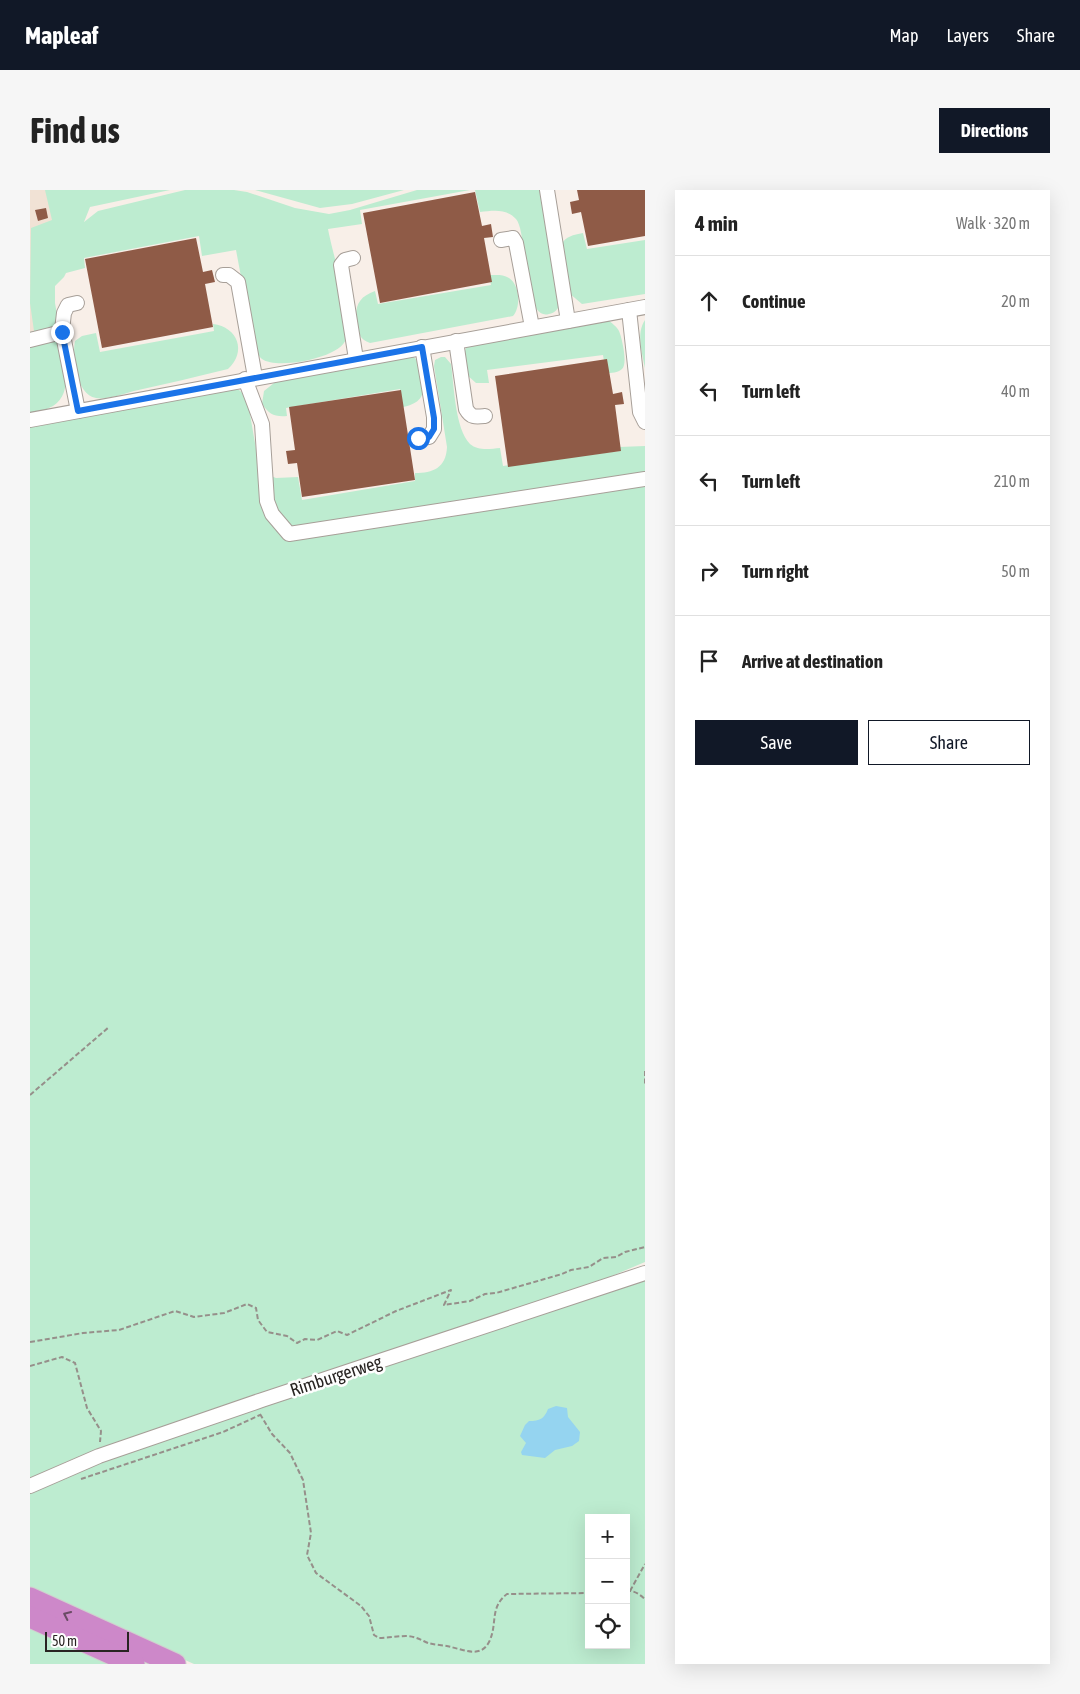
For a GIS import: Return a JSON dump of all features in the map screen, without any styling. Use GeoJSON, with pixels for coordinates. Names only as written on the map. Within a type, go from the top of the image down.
{"type":"FeatureCollection","features":[{"type":"Feature","properties":{"kind":"highway"},"geometry":{"type":"LineString","coordinates":[[30,1598],[175,1664]]}},
{"type":"Feature","properties":{"kind":"highway"},"geometry":{"type":"LineString","coordinates":[[30,1617],[134,1664]]}},
{"type":"Feature","properties":{"kind":"street"},"geometry":{"type":"LineString","coordinates":[[547,190],[568,321]]}},
{"type":"Feature","properties":{"kind":"street"},"geometry":{"type":"LineString","coordinates":[[500,240],[513,238],[516,243],[532,327]]}},
{"type":"Feature","properties":{"kind":"street"},"geometry":{"type":"LineString","coordinates":[[353,258],[345,260],[341,265],[356,359]]}},
{"type":"Feature","properties":{"kind":"street"},"geometry":{"type":"LineString","coordinates":[[223,275],[229,275],[238,282],[250,378],[262,424],[267,501],[272,514],[289,534],[645,479]]}},
{"type":"Feature","properties":{"kind":"street"},"geometry":{"type":"LineString","coordinates":[[77,303],[68,305],[64,313],[62,332],[78,411]]}},
{"type":"Feature","properties":{"kind":"street"},"geometry":{"type":"LineString","coordinates":[[30,420],[250,378],[645,307]]}},
{"type":"Feature","properties":{"kind":"street"},"geometry":{"type":"LineString","coordinates":[[629,310],[640,412],[645,422]]}},
{"type":"Feature","properties":{"kind":"street"},"geometry":{"type":"LineString","coordinates":[[30,340],[62,332]]}},
{"type":"Feature","properties":{"kind":"street"},"geometry":{"type":"LineString","coordinates":[[456,341],[466,409],[473,416],[485,416]]}},
{"type":"Feature","properties":{"kind":"street"},"geometry":{"type":"LineString","coordinates":[[418,438],[429,437],[434,429],[434,418],[422,347]]}},
{"type":"Feature","properties":{"kind":"street","name":"Rimburgerweg"},"geometry":{"type":"LineString","coordinates":[[30,1486],[96,1458],[271,1397],[645,1274]]}},
{"type":"Feature","properties":{"kind":"path"},"geometry":{"type":"LineString","coordinates":[[30,1095],[109,1027]]}},
{"type":"Feature","properties":{"kind":"path"},"geometry":{"type":"LineString","coordinates":[[645,1071],[645,1085]]}},
{"type":"Feature","properties":{"kind":"path"},"geometry":{"type":"LineString","coordinates":[[30,1342],[83,1333],[119,1330],[175,1312],[194,1317],[224,1313],[247,1304],[256,1308],[258,1320],[267,1332],[287,1336],[297,1343],[305,1339],[317,1340],[337,1332],[347,1335],[396,1311],[451,1290],[444,1305],[470,1301],[485,1294],[496,1294],[571,1270],[589,1267],[603,1258],[616,1257],[625,1252],[645,1247]]}},
{"type":"Feature","properties":{"kind":"path"},"geometry":{"type":"LineString","coordinates":[[30,1366],[62,1357],[75,1362],[87,1408],[101,1432],[96,1458]]}},
{"type":"Feature","properties":{"kind":"path"},"geometry":{"type":"LineString","coordinates":[[260,1415],[272,1434],[290,1453],[303,1480],[311,1533],[307,1555],[316,1573],[362,1606],[369,1616],[374,1635],[379,1638],[407,1636],[468,1652],[477,1652],[483,1650],[488,1644],[498,1603],[507,1594],[585,1593]]}},
{"type":"Feature","properties":{"kind":"path"},"geometry":{"type":"LineString","coordinates":[[645,1564],[630,1590],[638,1593],[645,1599]]}},
{"type":"Feature","properties":{"kind":"shaded area"},"geometry":{"type":"Polygon","coordinates":[[[30,190],[46,190],[55,224],[44,331],[30,335],[30,190]]]}},
{"type":"Feature","properties":{"kind":"green space"},"geometry":{"type":"Polygon","coordinates":[[[45,190],[170,190],[90,207],[84,222],[98,211],[185,190],[234,190],[247,192],[295,208],[329,214],[350,210],[417,190],[470,190],[360,210],[362,224],[328,229],[344,301],[347,329],[346,339],[342,346],[321,357],[294,363],[281,363],[262,359],[254,346],[236,250],[202,256],[199,236],[84,258],[85,268],[66,273],[55,286],[55,303],[59,326],[30,337],[30,332],[34,331],[30,303],[31,228],[52,220],[45,190]]]}},
{"type":"Feature","properties":{"kind":"green space"},"geometry":{"type":"Polygon","coordinates":[[[255,190],[404,190],[352,204],[320,208],[255,190]]]}},
{"type":"Feature","properties":{"kind":"green space"},"geometry":{"type":"Polygon","coordinates":[[[475,190],[540,190],[560,304],[555,312],[549,314],[540,313],[534,304],[530,291],[520,227],[516,219],[503,212],[480,212],[475,190]]]}},
{"type":"Feature","properties":{"kind":"green space"},"geometry":{"type":"Polygon","coordinates":[[[583,233],[587,249],[645,240],[645,294],[582,304],[569,293],[561,245],[573,235],[583,233]]]}},
{"type":"Feature","properties":{"kind":"green space"},"geometry":{"type":"Polygon","coordinates":[[[489,275],[507,277],[513,281],[517,291],[518,302],[513,316],[370,343],[359,334],[356,319],[358,303],[369,293],[375,291],[378,304],[491,285],[489,275]]]}},
{"type":"Feature","properties":{"kind":"green space"},"geometry":{"type":"Polygon","coordinates":[[[608,320],[618,330],[623,345],[624,366],[614,373],[606,373],[603,355],[487,370],[489,383],[476,383],[467,375],[464,354],[466,348],[473,340],[608,320]]]}},
{"type":"Feature","properties":{"kind":"green space"},"geometry":{"type":"Polygon","coordinates":[[[645,320],[645,368],[640,337],[645,320]]]}},
{"type":"Feature","properties":{"kind":"green space"},"geometry":{"type":"Polygon","coordinates":[[[213,324],[229,330],[237,341],[237,355],[228,369],[104,398],[96,398],[89,395],[80,382],[75,364],[74,347],[75,341],[82,336],[96,333],[100,352],[214,331],[213,324]]]}},
{"type":"Feature","properties":{"kind":"green space"},"geometry":{"type":"Polygon","coordinates":[[[59,340],[66,376],[64,393],[53,406],[30,414],[30,347],[59,340]]]}},
{"type":"Feature","properties":{"kind":"green space"},"geometry":{"type":"Polygon","coordinates":[[[411,355],[418,364],[423,392],[419,400],[410,405],[403,407],[400,389],[286,408],[287,416],[272,414],[262,404],[264,391],[279,379],[411,355]]]}},
{"type":"Feature","properties":{"kind":"green space"},"geometry":{"type":"Polygon","coordinates":[[[445,357],[451,364],[458,418],[465,437],[470,444],[477,448],[500,448],[503,466],[620,451],[619,447],[645,446],[645,476],[296,527],[291,526],[273,510],[271,476],[276,478],[298,477],[302,500],[415,481],[415,473],[427,472],[437,468],[444,460],[447,447],[434,366],[435,360],[445,357]]]}},
{"type":"Feature","properties":{"kind":"green space"},"geometry":{"type":"Polygon","coordinates":[[[223,389],[239,390],[247,397],[266,507],[284,534],[645,484],[645,1262],[600,1281],[73,1459],[30,1478],[30,426],[223,389]]]}},
{"type":"Feature","properties":{"kind":"green space"},"geometry":{"type":"Polygon","coordinates":[[[645,1277],[645,1664],[194,1664],[30,1591],[30,1491],[98,1462],[645,1277]]]}},
{"type":"Feature","properties":{"kind":"green space"},"geometry":{"type":"Polygon","coordinates":[[[30,1626],[117,1664],[30,1664],[30,1626]]]}},
{"type":"Feature","properties":{"kind":"water"},"geometry":{"type":"Polygon","coordinates":[[[556,1406],[567,1408],[568,1417],[580,1432],[579,1441],[572,1446],[555,1450],[545,1458],[522,1455],[521,1452],[526,1443],[520,1436],[525,1425],[529,1421],[541,1419],[548,1409],[556,1406]]]}},
{"type":"Feature","properties":{"kind":"building"},"geometry":{"type":"Polygon","coordinates":[[[577,190],[645,190],[645,236],[588,246],[581,212],[572,214],[570,202],[579,200],[577,190]]]}},
{"type":"Feature","properties":{"kind":"building"},"geometry":{"type":"Polygon","coordinates":[[[475,192],[482,226],[491,224],[493,237],[484,238],[492,282],[380,303],[363,213],[475,192]]]}},
{"type":"Feature","properties":{"kind":"building"},"geometry":{"type":"Polygon","coordinates":[[[46,208],[48,218],[38,221],[35,210],[46,208]]]}},
{"type":"Feature","properties":{"kind":"building"},"geometry":{"type":"Polygon","coordinates":[[[196,238],[203,272],[212,270],[215,282],[205,284],[213,327],[102,348],[85,259],[196,238]]]}},
{"type":"Feature","properties":{"kind":"building"},"geometry":{"type":"Polygon","coordinates":[[[607,359],[613,394],[622,392],[624,404],[615,405],[621,451],[508,467],[495,376],[607,359]]]}},
{"type":"Feature","properties":{"kind":"building"},"geometry":{"type":"Polygon","coordinates":[[[401,390],[415,480],[302,497],[297,463],[288,464],[286,451],[295,450],[289,407],[401,390]]]}},
{"type":"Feature","properties":{"kind":"route"},"geometry":{"type":"LineString","coordinates":[[62,332],[78,411],[422,347],[434,418],[434,429],[429,437],[418,438]]}}]}
